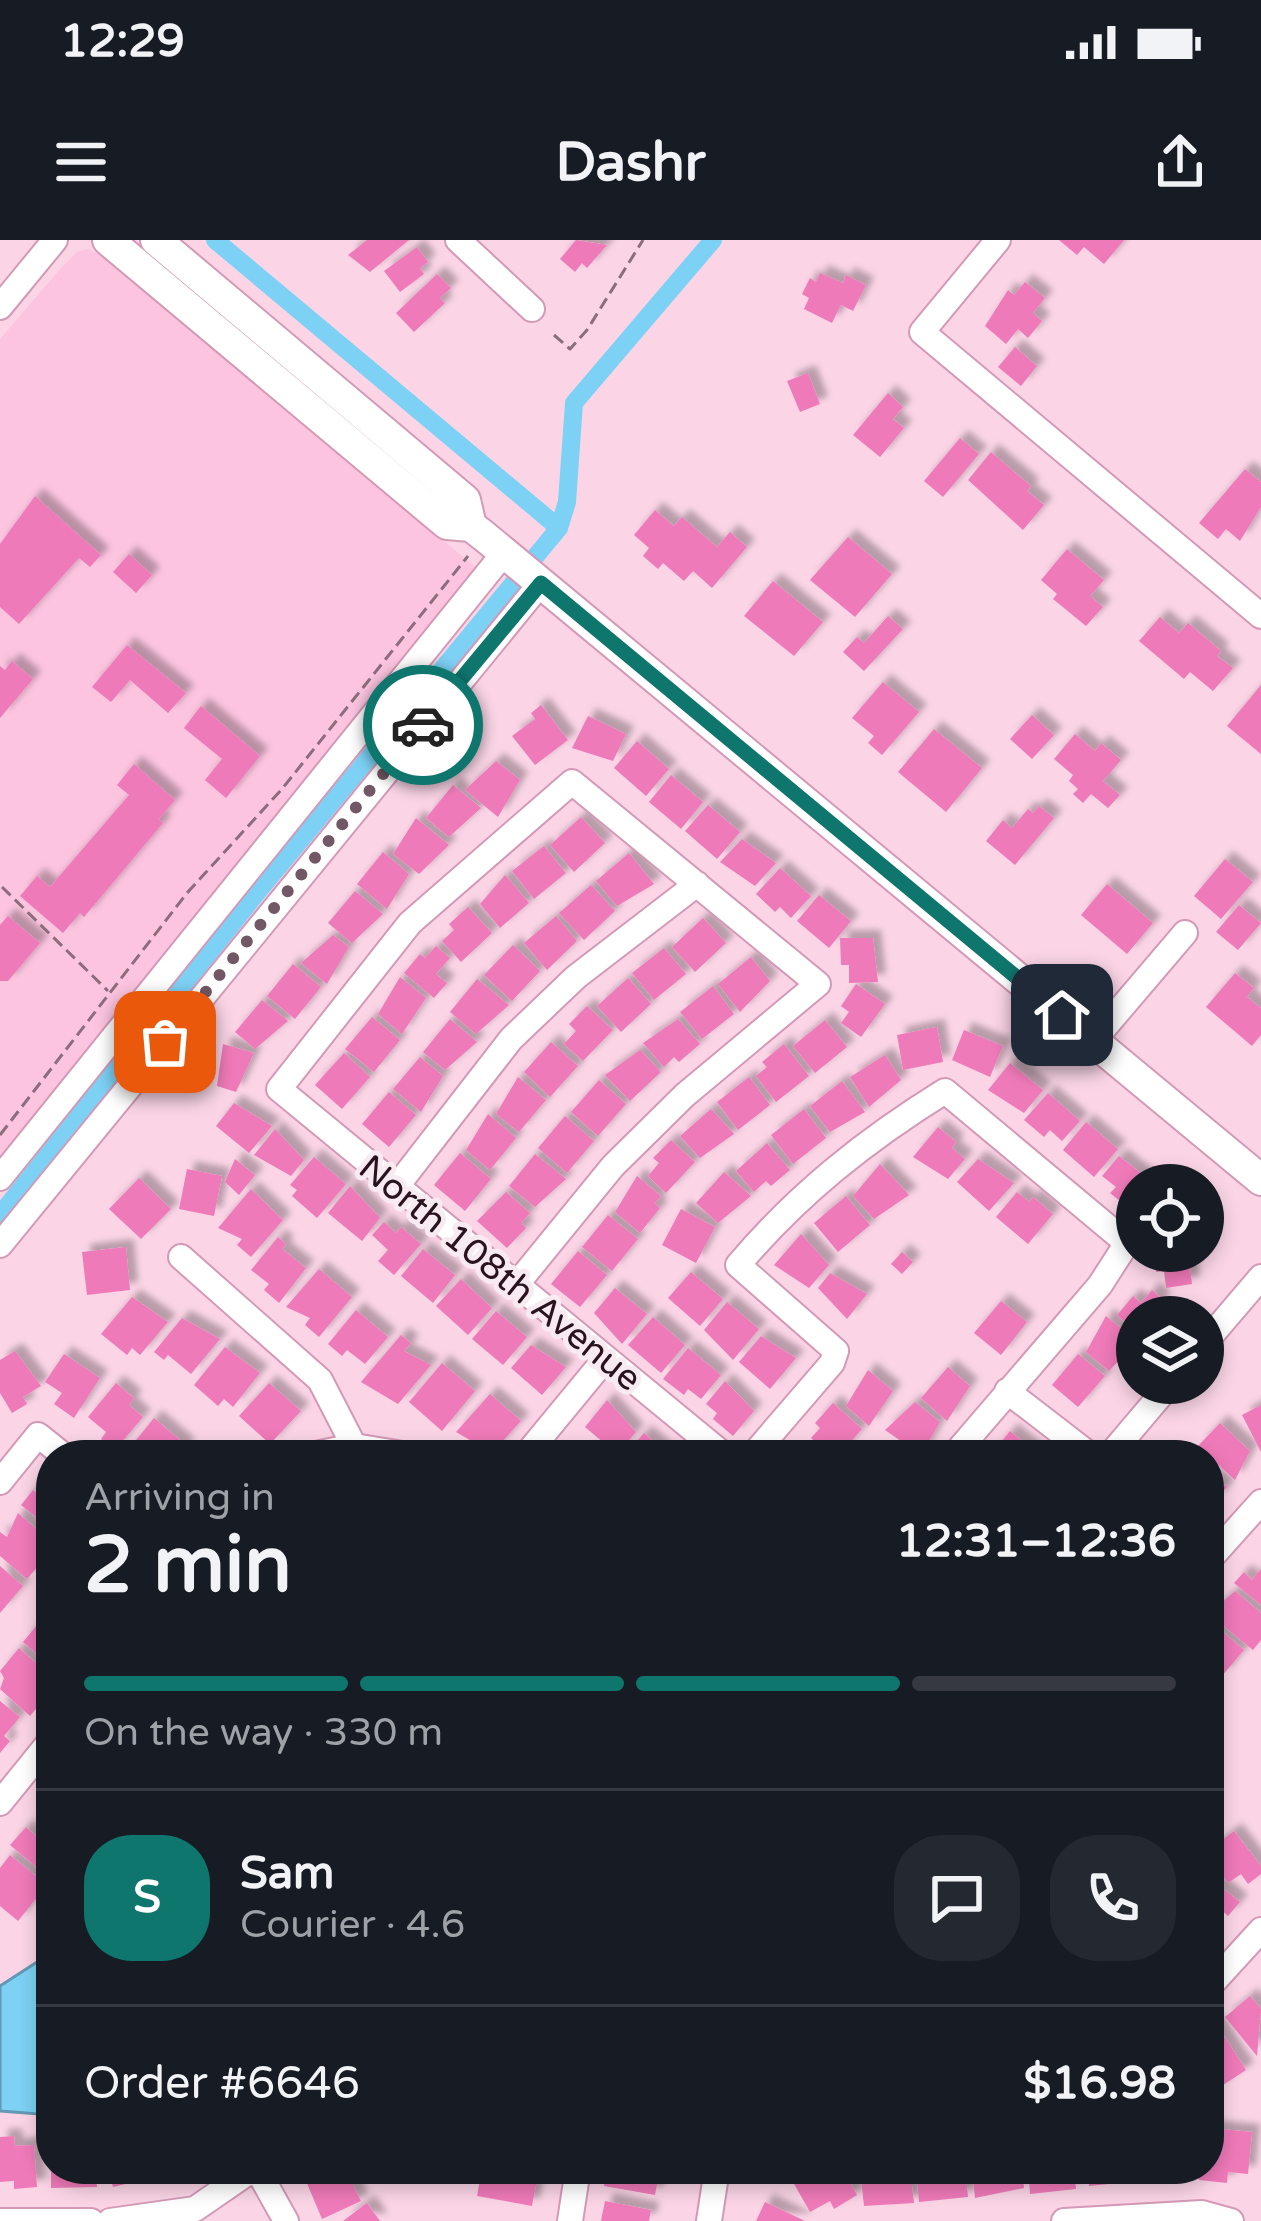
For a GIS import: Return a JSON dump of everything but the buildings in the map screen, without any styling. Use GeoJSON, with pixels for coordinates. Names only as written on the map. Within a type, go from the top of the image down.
{"type":"FeatureCollection","features":[{"type":"Feature","properties":{"kind":"main road"},"geometry":{"type":"LineString","coordinates":[[108,240],[447,524],[492,543],[1261,1180]]}},
{"type":"Feature","properties":{"kind":"main road"},"geometry":{"type":"LineString","coordinates":[[156,240],[465,500],[492,543]]}},
{"type":"Feature","properties":{"kind":"street"},"geometry":{"type":"LineString","coordinates":[[0,307],[55,240]]}},
{"type":"Feature","properties":{"kind":"street"},"geometry":{"type":"LineString","coordinates":[[458,240],[532,309]]}},
{"type":"Feature","properties":{"kind":"street"},"geometry":{"type":"LineString","coordinates":[[998,240],[922,332],[1258,606]]}},
{"type":"Feature","properties":{"kind":"street"},"geometry":{"type":"LineString","coordinates":[[0,1178],[492,543]]}},
{"type":"Feature","properties":{"kind":"street"},"geometry":{"type":"LineString","coordinates":[[0,1245],[541,583]]}},
{"type":"Feature","properties":{"kind":"street","name":"North 108th Avenue"},"geometry":{"type":"LineString","coordinates":[[697,884],[572,782],[410,923],[279,1089],[706,1440]]}},
{"type":"Feature","properties":{"kind":"street"},"geometry":{"type":"LineString","coordinates":[[397,1186],[511,1039],[576,977],[697,884],[818,984],[670,1109],[613,1166],[517,1285]]}},
{"type":"Feature","properties":{"kind":"street"},"geometry":{"type":"LineString","coordinates":[[1094,1041],[1185,933]]}},
{"type":"Feature","properties":{"kind":"street"},"geometry":{"type":"LineString","coordinates":[[766,1440],[832,1364],[836,1351],[737,1264],[782,1213],[873,1136],[945,1091],[1126,1243],[1100,1285],[966,1440]]}},
{"type":"Feature","properties":{"kind":"street"},"geometry":{"type":"LineString","coordinates":[[181,1257],[320,1380],[351,1440]]}},
{"type":"Feature","properties":{"kind":"street"},"geometry":{"type":"LineString","coordinates":[[1224,1321],[1261,1277]]}},
{"type":"Feature","properties":{"kind":"street"},"geometry":{"type":"LineString","coordinates":[[538,1440],[606,1358]]}},
{"type":"Feature","properties":{"kind":"street"},"geometry":{"type":"LineString","coordinates":[[1007,1391],[1071,1440]]}},
{"type":"Feature","properties":{"kind":"street"},"geometry":{"type":"LineString","coordinates":[[1123,1440],[1153,1404]]}},
{"type":"Feature","properties":{"kind":"street"},"geometry":{"type":"LineString","coordinates":[[0,1482],[38,1435],[44,1440]]}},
{"type":"Feature","properties":{"kind":"street"},"geometry":{"type":"LineString","coordinates":[[1224,1540],[1261,1502]]}},
{"type":"Feature","properties":{"kind":"street"},"geometry":{"type":"LineString","coordinates":[[0,1803],[36,1759]]}},
{"type":"Feature","properties":{"kind":"street"},"geometry":{"type":"LineString","coordinates":[[1224,1971],[1261,1930]]}},
{"type":"Feature","properties":{"kind":"street"},"geometry":{"type":"LineString","coordinates":[[110,2221],[195,2209],[232,2184]]}},
{"type":"Feature","properties":{"kind":"street"},"geometry":{"type":"LineString","coordinates":[[264,2184],[286,2221]]}},
{"type":"Feature","properties":{"kind":"street"},"geometry":{"type":"LineString","coordinates":[[569,2221],[575,2184]]}},
{"type":"Feature","properties":{"kind":"street"},"geometry":{"type":"LineString","coordinates":[[710,2221],[715,2184]]}},
{"type":"Feature","properties":{"kind":"street"},"geometry":{"type":"LineString","coordinates":[[1064,2221],[1202,2213],[1231,2221]]}},
{"type":"Feature","properties":{"kind":"street"},"geometry":{"type":"LineString","coordinates":[[0,2221],[91,2221]]}},
{"type":"Feature","properties":{"kind":"path"},"geometry":{"type":"LineString","coordinates":[[554,335],[569,349],[587,330],[643,240]]}},
{"type":"Feature","properties":{"kind":"path"},"geometry":{"type":"LineString","coordinates":[[0,1135],[109,992],[492,543]]}},
{"type":"Feature","properties":{"kind":"path"},"geometry":{"type":"LineString","coordinates":[[2,886],[109,992]]}},
{"type":"Feature","properties":{"kind":"shaded area"},"geometry":{"type":"Polygon","coordinates":[[[88,249],[109,259],[481,572],[0,1167],[0,339],[61,268],[78,251],[88,249]]]}},
{"type":"Feature","properties":{"kind":"water"},"geometry":{"type":"Polygon","coordinates":[[[36,1963],[36,2114],[0,2111],[0,1986],[36,1963]]]}},
{"type":"Feature","properties":{"kind":"waterway"},"geometry":{"type":"LineString","coordinates":[[215,240],[559,528]]}},
{"type":"Feature","properties":{"kind":"waterway"},"geometry":{"type":"LineString","coordinates":[[0,1215],[256,894],[559,528],[567,502],[574,403],[713,240]]}},
{"type":"Feature","properties":{"kind":"way so far"},"geometry":{"type":"LineString","coordinates":[[165,1042],[423,725]]}},
{"type":"Feature","properties":{"kind":"route"},"geometry":{"type":"LineString","coordinates":[[423,725],[541,583],[1062,1015]]}}]}
